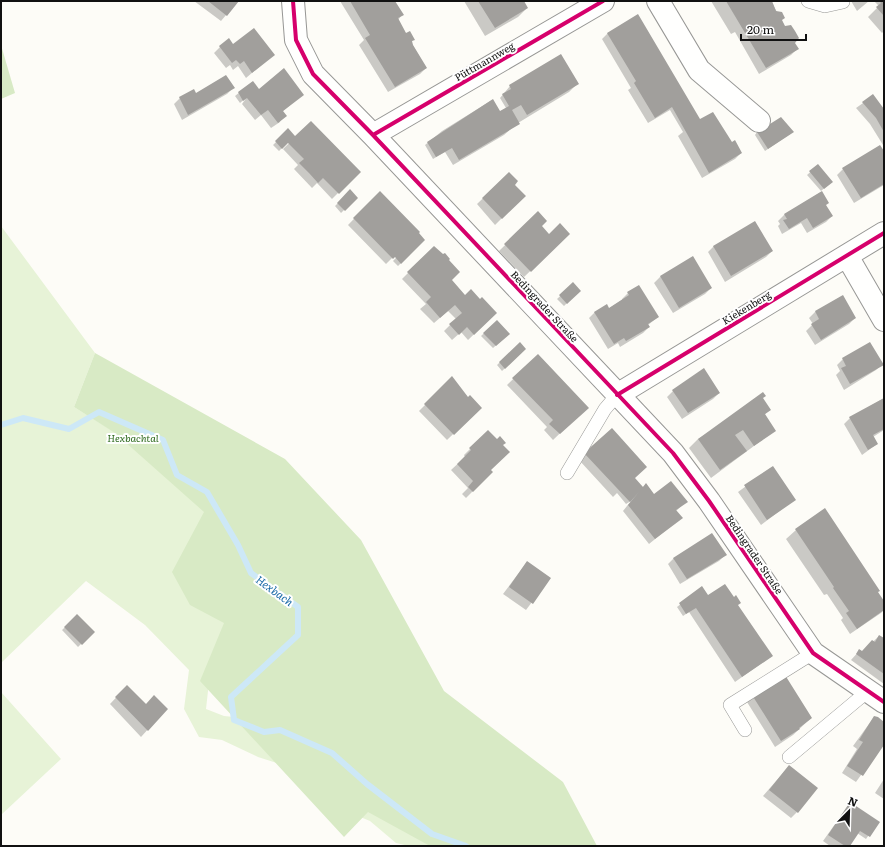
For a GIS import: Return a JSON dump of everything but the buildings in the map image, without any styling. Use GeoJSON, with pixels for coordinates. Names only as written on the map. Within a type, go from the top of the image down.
{"type":"FeatureCollection","features":[{"type":"Feature","properties":{"kind":"street","name":"Bedingrader Straße"},"geometry":{"type":"LineString","coordinates":[[293,1],[296,40],[313,74],[373,135],[673,453],[709,501],[813,652],[876,697]]}},
{"type":"Feature","properties":{"kind":"street","name":"Püttmannweg"},"geometry":{"type":"LineString","coordinates":[[373,135],[603,1]]}},
{"type":"Feature","properties":{"kind":"street"},"geometry":{"type":"LineString","coordinates":[[658,1],[699,70],[758,121]]}},
{"type":"Feature","properties":{"kind":"street","name":"Kiekenberg"},"geometry":{"type":"LineString","coordinates":[[617,395],[884,233]]}},
{"type":"Feature","properties":{"kind":"street"},"geometry":{"type":"LineString","coordinates":[[847,256],[884,320]]}},
{"type":"Feature","properties":{"kind":"lane"},"geometry":{"type":"LineString","coordinates":[[808,1],[825,6],[843,2]]}},
{"type":"Feature","properties":{"kind":"lane"},"geometry":{"type":"LineString","coordinates":[[567,473],[606,409],[617,395]]}},
{"type":"Feature","properties":{"kind":"lane"},"geometry":{"type":"LineString","coordinates":[[745,730],[730,705],[813,652]]}},
{"type":"Feature","properties":{"kind":"lane"},"geometry":{"type":"LineString","coordinates":[[789,757],[876,697]]}},
{"type":"Feature","properties":{"kind":"green space"},"geometry":{"type":"Polygon","coordinates":[[[1,45],[15,93],[1,99],[1,45]]]}},
{"type":"Feature","properties":{"kind":"green space"},"geometry":{"type":"Polygon","coordinates":[[[1,226],[95,353],[74,407],[205,488],[229,618],[211,664],[206,709],[224,716],[234,717],[468,846],[409,846],[396,843],[370,821],[348,812],[283,765],[258,757],[222,740],[199,737],[184,709],[189,670],[145,625],[86,581],[1,663],[1,226]]]}},
{"type":"Feature","properties":{"kind":"green space","name":"Hexbachtal"},"geometry":{"type":"Polygon","coordinates":[[[95,353],[285,459],[361,540],[444,691],[563,782],[597,846],[430,846],[368,812],[344,837],[200,681],[224,623],[190,605],[172,572],[204,512],[115,433],[74,407],[95,353]]]}},
{"type":"Feature","properties":{"kind":"green space"},"geometry":{"type":"Polygon","coordinates":[[[1,692],[61,759],[1,815],[1,692]]]}},
{"type":"Feature","properties":{"kind":"waterway","name":"Hexbach"},"geometry":{"type":"LineString","coordinates":[[1,425],[23,418],[69,429],[99,412],[163,440],[177,475],[207,492],[238,545],[251,573],[298,607],[298,635],[231,697],[234,720],[264,732],[280,730],[332,753],[367,784],[432,834],[466,846]]}},
{"type":"Feature","properties":{"kind":"cycle path"},"geometry":{"type":"LineString","coordinates":[[293,1],[296,40],[313,74],[373,135],[673,453],[709,501],[813,653],[884,702]]}},
{"type":"Feature","properties":{"kind":"cycle path"},"geometry":{"type":"LineString","coordinates":[[373,135],[603,1]]}},
{"type":"Feature","properties":{"kind":"cycle path"},"geometry":{"type":"LineString","coordinates":[[617,395],[884,233]]}}]}
